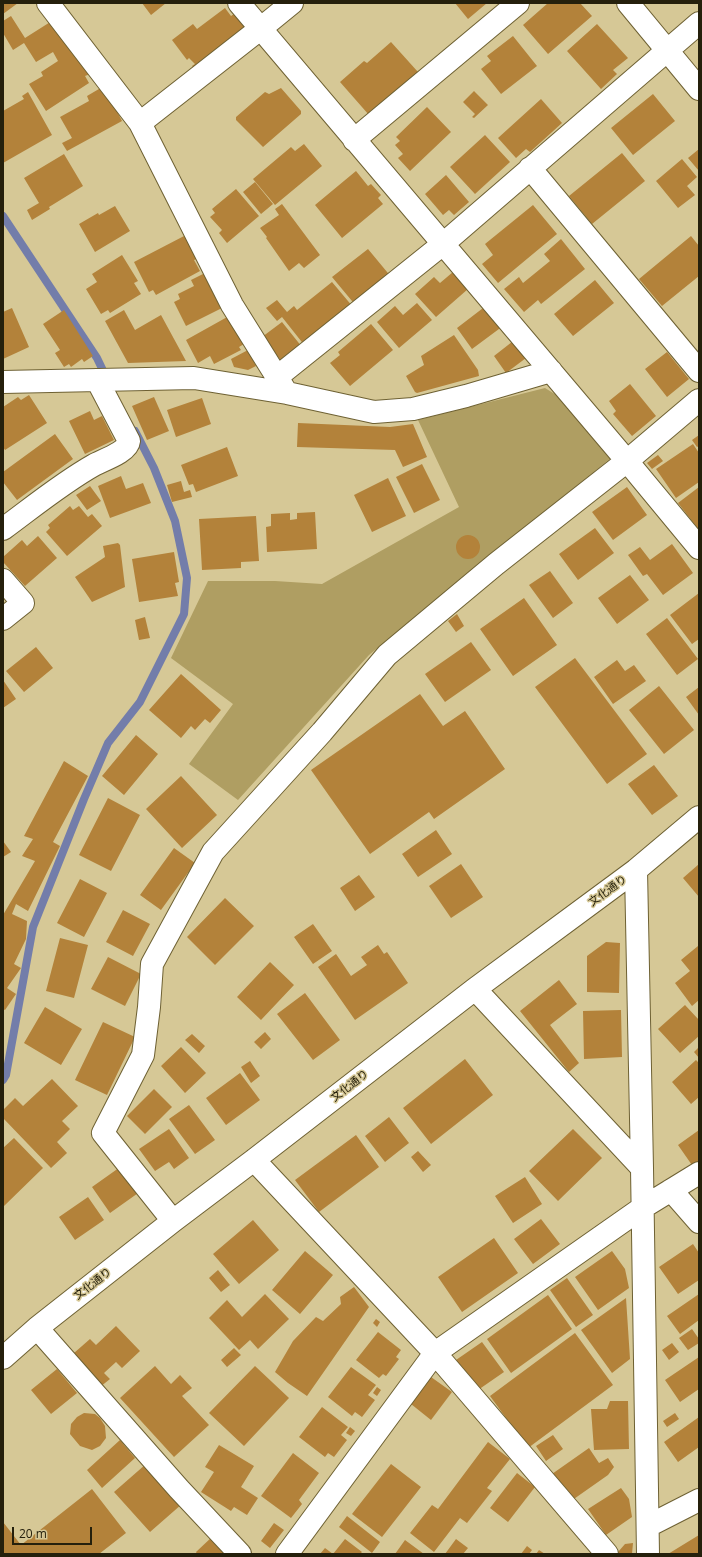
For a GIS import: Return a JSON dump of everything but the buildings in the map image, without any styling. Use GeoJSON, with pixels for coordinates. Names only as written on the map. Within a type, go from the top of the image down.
{"type":"FeatureCollection","features":[{"type":"Feature","properties":{"kind":"street"},"geometry":{"type":"LineString","coordinates":[[48,3],[140,123],[232,305],[282,385]]}},
{"type":"Feature","properties":{"kind":"street"},"geometry":{"type":"LineString","coordinates":[[238,3],[551,371],[699,548]]}},
{"type":"Feature","properties":{"kind":"street"},"geometry":{"type":"LineString","coordinates":[[140,123],[292,3]]}},
{"type":"Feature","properties":{"kind":"street"},"geometry":{"type":"LineString","coordinates":[[354,140],[518,3]]}},
{"type":"Feature","properties":{"kind":"street"},"geometry":{"type":"LineString","coordinates":[[628,3],[699,89]]}},
{"type":"Feature","properties":{"kind":"street"},"geometry":{"type":"LineString","coordinates":[[282,385],[530,168],[699,23]]}},
{"type":"Feature","properties":{"kind":"street"},"geometry":{"type":"LineString","coordinates":[[530,168],[699,371]]}},
{"type":"Feature","properties":{"kind":"street"},"geometry":{"type":"LineString","coordinates":[[3,382],[194,378],[282,385],[374,412],[413,409],[466,396],[551,371]]}},
{"type":"Feature","properties":{"kind":"street"},"geometry":{"type":"LineString","coordinates":[[3,529],[72,478],[125,449],[128,445],[129,441],[97,380]]}},
{"type":"Feature","properties":{"kind":"street"},"geometry":{"type":"LineString","coordinates":[[173,1221],[103,1133],[143,1055],[149,1007],[152,964],[214,852],[322,732],[387,655],[496,564],[627,461],[699,400]]}},
{"type":"Feature","properties":{"kind":"street"},"geometry":{"type":"LineString","coordinates":[[3,580],[23,603],[3,619]]}},
{"type":"Feature","properties":{"kind":"street","name":"文化通り"},"geometry":{"type":"LineString","coordinates":[[3,1358],[37,1328],[173,1221],[474,989],[636,870],[699,817]]}},
{"type":"Feature","properties":{"kind":"street"},"geometry":{"type":"LineString","coordinates":[[636,870],[648,1554]]}},
{"type":"Feature","properties":{"kind":"street"},"geometry":{"type":"LineString","coordinates":[[474,989],[642,1168]]}},
{"type":"Feature","properties":{"kind":"street"},"geometry":{"type":"LineString","coordinates":[[254,1160],[435,1353],[606,1554]]}},
{"type":"Feature","properties":{"kind":"street"},"geometry":{"type":"LineString","coordinates":[[287,1554],[435,1353],[642,1208],[699,1173]]}},
{"type":"Feature","properties":{"kind":"street"},"geometry":{"type":"LineString","coordinates":[[671,1190],[699,1222]]}},
{"type":"Feature","properties":{"kind":"street"},"geometry":{"type":"LineString","coordinates":[[37,1328],[178,1489],[240,1554]]}},
{"type":"Feature","properties":{"kind":"street"},"geometry":{"type":"LineString","coordinates":[[648,1526],[699,1500]]}},
{"type":"Feature","properties":{"kind":"shaded area"},"geometry":{"type":"Polygon","coordinates":[[[545,388],[558,396],[611,458],[369,655],[238,800],[189,764],[233,704],[171,658],[208,581],[275,581],[322,584],[459,507],[418,420],[545,388]]]}},
{"type":"Feature","properties":{"kind":"waterway"},"geometry":{"type":"LineString","coordinates":[[3,216],[97,358],[107,379]]}},
{"type":"Feature","properties":{"kind":"waterway"},"geometry":{"type":"LineString","coordinates":[[3,1080],[6,1075],[33,927],[108,743],[140,702],[184,614],[187,578],[175,521],[154,468],[135,431]]}}]}
